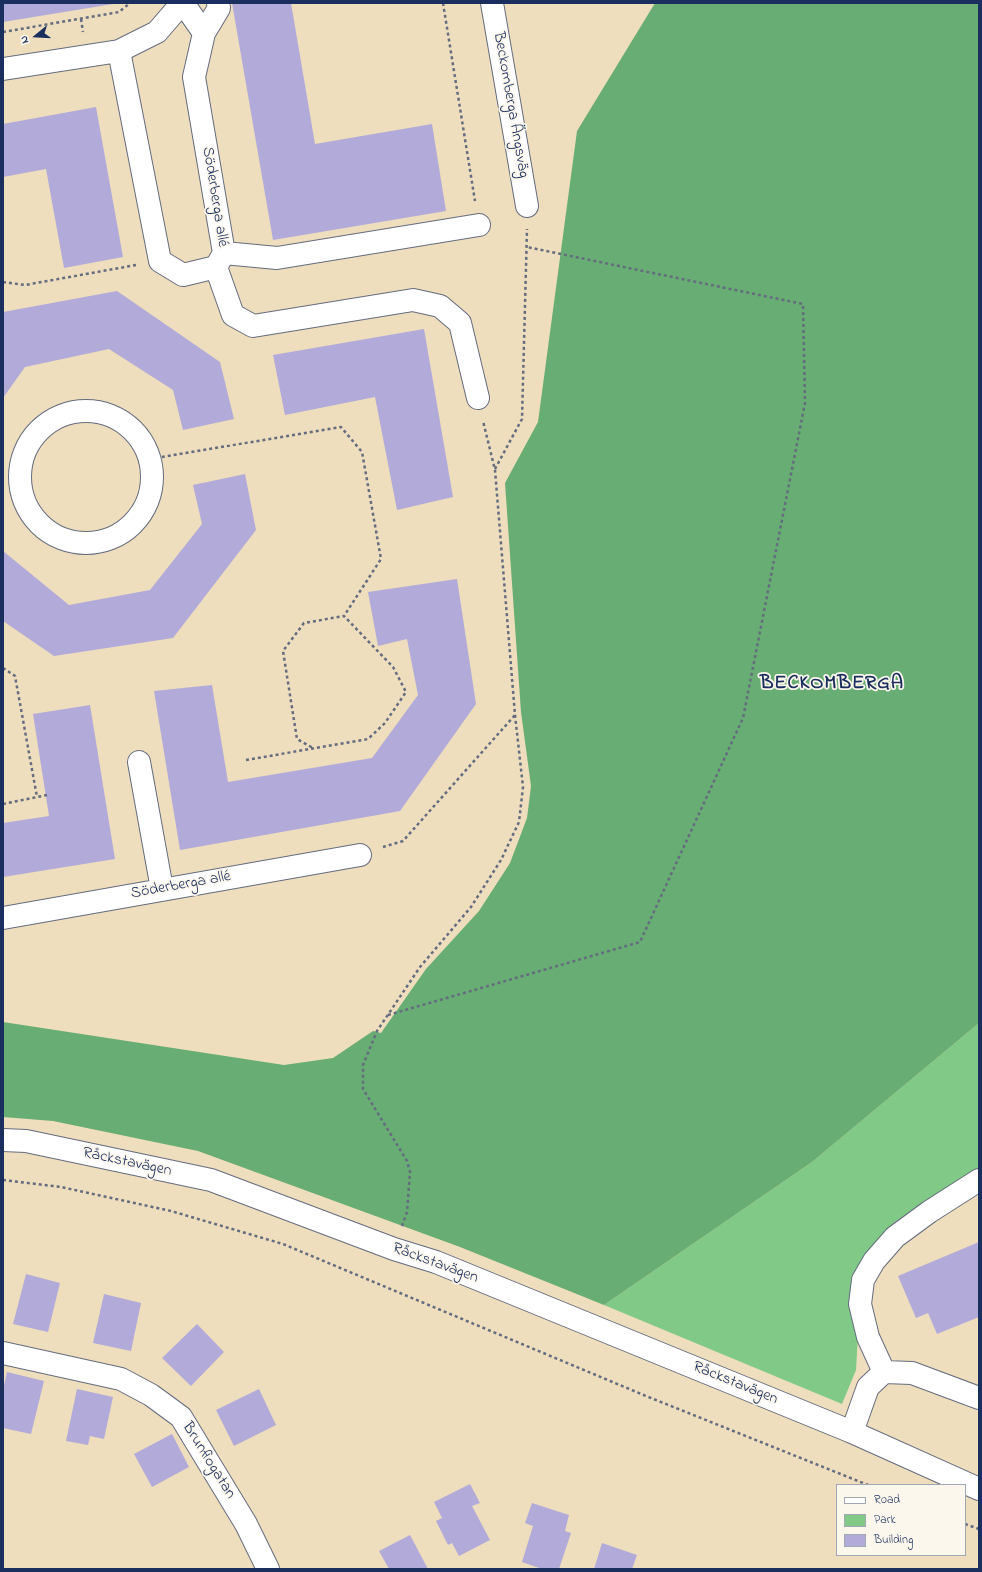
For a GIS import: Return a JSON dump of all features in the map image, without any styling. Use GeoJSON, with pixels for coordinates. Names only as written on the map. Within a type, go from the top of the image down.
{"type":"FeatureCollection","features":[{"type":"Feature","properties":{"kind":"street"},"geometry":{"type":"LineString","coordinates":[[3,69],[119,51],[157,32],[182,3],[204,33]]}},
{"type":"Feature","properties":{"kind":"street","name":"Söderberga allé"},"geometry":{"type":"LineString","coordinates":[[160,261],[183,275],[220,260],[194,77],[204,33],[219,8],[218,3]]}},
{"type":"Feature","properties":{"kind":"street","name":"Beckomberga Ängsväg"},"geometry":{"type":"LineString","coordinates":[[492,3],[527,206]]}},
{"type":"Feature","properties":{"kind":"street"},"geometry":{"type":"LineString","coordinates":[[119,51],[160,261]]}},
{"type":"Feature","properties":{"kind":"street"},"geometry":{"type":"LineString","coordinates":[[478,398],[460,324],[440,306],[413,300],[253,326],[233,315],[220,260],[277,258],[479,225]]}},
{"type":"Feature","properties":{"kind":"street"},"geometry":{"type":"LineString","coordinates":[[81,410],[103,412],[124,422],[140,438],[150,459],[152,480],[148,501],[137,519],[127,528],[121,533],[102,542],[80,543],[60,538],[42,527],[12,492],[26,446],[40,428],[59,416],[81,410]]}},
{"type":"Feature","properties":{"kind":"street"},"geometry":{"type":"LineString","coordinates":[[139,762],[162,889]]}},
{"type":"Feature","properties":{"kind":"street","name":"Söderberga allé"},"geometry":{"type":"LineString","coordinates":[[3,918],[360,855]]}},
{"type":"Feature","properties":{"kind":"street","name":"Råckstavägen"},"geometry":{"type":"LineString","coordinates":[[3,1140],[26,1142],[211,1180],[394,1249],[436,1262],[852,1432],[979,1489]]}},
{"type":"Feature","properties":{"kind":"street"},"geometry":{"type":"LineString","coordinates":[[884,1372],[868,1337],[864,1324],[860,1304],[863,1280],[874,1261],[895,1237],[929,1212],[979,1180]]}},
{"type":"Feature","properties":{"kind":"street","name":"Brunflogatan"},"geometry":{"type":"LineString","coordinates":[[3,1353],[120,1379],[152,1395],[181,1417],[246,1524],[268,1569]]}},
{"type":"Feature","properties":{"kind":"street"},"geometry":{"type":"LineString","coordinates":[[852,1432],[868,1387],[884,1372],[912,1372],[979,1398]]}},
{"type":"Feature","properties":{"kind":"path"},"geometry":{"type":"LineString","coordinates":[[3,32],[119,12],[130,3]]}},
{"type":"Feature","properties":{"kind":"path"},"geometry":{"type":"LineString","coordinates":[[443,3],[479,225]]}},
{"type":"Feature","properties":{"kind":"path"},"geometry":{"type":"LineString","coordinates":[[495,470],[522,419],[527,206]]}},
{"type":"Feature","properties":{"kind":"path"},"geometry":{"type":"LineString","coordinates":[[388,1015],[640,942],[744,718],[806,403],[803,304],[527,248]]}},
{"type":"Feature","properties":{"kind":"path"},"geometry":{"type":"LineString","coordinates":[[3,282],[25,285],[160,261]]}},
{"type":"Feature","properties":{"kind":"path"},"geometry":{"type":"LineString","coordinates":[[394,1249],[407,1212],[410,1172],[407,1161],[363,1089],[363,1065],[377,1031],[420,967],[471,908],[501,860],[519,822],[523,787],[515,715],[495,470],[478,398]]}},
{"type":"Feature","properties":{"kind":"path"},"geometry":{"type":"LineString","coordinates":[[150,459],[341,428],[362,452],[381,559],[344,616],[304,623],[283,651],[297,739],[313,748]]}},
{"type":"Feature","properties":{"kind":"path"},"geometry":{"type":"LineString","coordinates":[[246,760],[368,739],[386,723],[406,692],[393,667],[344,616]]}},
{"type":"Feature","properties":{"kind":"path"},"geometry":{"type":"LineString","coordinates":[[3,668],[15,676],[37,797]]}},
{"type":"Feature","properties":{"kind":"path"},"geometry":{"type":"LineString","coordinates":[[360,855],[403,841],[515,715]]}},
{"type":"Feature","properties":{"kind":"path"},"geometry":{"type":"LineString","coordinates":[[3,804],[48,795]]}},
{"type":"Feature","properties":{"kind":"path"},"geometry":{"type":"LineString","coordinates":[[3,1180],[61,1187],[171,1211],[283,1244],[646,1396],[866,1484]]}},
{"type":"Feature","properties":{"kind":"path"},"geometry":{"type":"LineString","coordinates":[[966,1524],[979,1529]]}},
{"type":"Feature","properties":{"kind":"green space"},"geometry":{"type":"Polygon","coordinates":[[[655,3],[979,3],[979,1023],[812,1162],[604,1305],[460,1247],[198,1151],[53,1121],[3,1117],[3,1022],[284,1065],[333,1058],[373,1031],[381,1033],[426,969],[479,911],[510,863],[527,818],[531,786],[521,712],[505,483],[538,422],[577,131],[655,3]]]}},
{"type":"Feature","properties":{"kind":"green space"},"geometry":{"type":"Polygon","coordinates":[[[979,1023],[979,1172],[860,1267],[856,1370],[842,1404],[604,1305],[812,1162],[979,1023]]]}},
{"type":"Feature","properties":{"kind":"building"},"geometry":{"type":"Polygon","coordinates":[[[3,3],[112,3],[113,4],[3,22],[3,3]]]}},
{"type":"Feature","properties":{"kind":"building"},"geometry":{"type":"Polygon","coordinates":[[[232,3],[291,3],[315,144],[432,124],[446,211],[273,240],[232,3]]]}},
{"type":"Feature","properties":{"kind":"building"},"geometry":{"type":"Polygon","coordinates":[[[96,107],[123,257],[64,268],[46,169],[3,177],[3,124],[96,107]]]}},
{"type":"Feature","properties":{"kind":"building"},"geometry":{"type":"Polygon","coordinates":[[[117,291],[220,362],[234,419],[183,430],[173,390],[109,349],[25,367],[3,398],[3,312],[117,291]]]}},
{"type":"Feature","properties":{"kind":"building"},"geometry":{"type":"Polygon","coordinates":[[[424,329],[453,497],[397,510],[375,397],[285,415],[273,355],[424,329]]]}},
{"type":"Feature","properties":{"kind":"building"},"geometry":{"type":"Polygon","coordinates":[[[245,474],[256,530],[173,638],[54,656],[3,621],[3,551],[69,605],[150,590],[202,524],[193,485],[245,474]]]}},
{"type":"Feature","properties":{"kind":"building"},"geometry":{"type":"Polygon","coordinates":[[[457,579],[476,704],[400,811],[180,850],[154,691],[212,685],[228,782],[372,758],[418,695],[407,639],[378,646],[368,592],[457,579]]]}},
{"type":"Feature","properties":{"kind":"building"},"geometry":{"type":"Polygon","coordinates":[[[90,705],[115,859],[3,877],[3,823],[49,816],[33,714],[90,705]]]}},
{"type":"Feature","properties":{"kind":"building"},"geometry":{"type":"Polygon","coordinates":[[[979,1242],[979,1317],[937,1334],[928,1313],[916,1318],[898,1276],[979,1242]]]}},
{"type":"Feature","properties":{"kind":"building"},"geometry":{"type":"Polygon","coordinates":[[[26,1274],[60,1283],[48,1332],[13,1324],[26,1274]]]}},
{"type":"Feature","properties":{"kind":"building"},"geometry":{"type":"Polygon","coordinates":[[[104,1294],[141,1303],[131,1351],[93,1343],[104,1294]]]}},
{"type":"Feature","properties":{"kind":"building"},"geometry":{"type":"Polygon","coordinates":[[[197,1324],[224,1352],[191,1386],[162,1358],[197,1324]]]}},
{"type":"Feature","properties":{"kind":"building"},"geometry":{"type":"Polygon","coordinates":[[[7,1372],[44,1381],[31,1434],[3,1428],[3,1390],[7,1372]]]}},
{"type":"Feature","properties":{"kind":"building"},"geometry":{"type":"Polygon","coordinates":[[[77,1389],[113,1397],[104,1439],[90,1436],[88,1445],[66,1441],[77,1389]]]}},
{"type":"Feature","properties":{"kind":"building"},"geometry":{"type":"Polygon","coordinates":[[[259,1389],[276,1425],[234,1446],[216,1410],[259,1389]]]}},
{"type":"Feature","properties":{"kind":"building"},"geometry":{"type":"Polygon","coordinates":[[[172,1434],[189,1467],[152,1487],[134,1454],[172,1434]]]}},
{"type":"Feature","properties":{"kind":"building"},"geometry":{"type":"Polygon","coordinates":[[[470,1484],[480,1503],[472,1506],[490,1540],[459,1556],[452,1543],[448,1545],[436,1521],[442,1518],[434,1502],[470,1484]]]}},
{"type":"Feature","properties":{"kind":"building"},"geometry":{"type":"Polygon","coordinates":[[[532,1503],[569,1515],[565,1531],[571,1533],[559,1569],[542,1569],[522,1562],[533,1526],[525,1523],[532,1503]]]}},
{"type":"Feature","properties":{"kind":"building"},"geometry":{"type":"Polygon","coordinates":[[[410,1535],[428,1569],[389,1569],[379,1551],[410,1535]]]}},
{"type":"Feature","properties":{"kind":"building"},"geometry":{"type":"Polygon","coordinates":[[[602,1543],[637,1555],[632,1569],[594,1569],[602,1543]]]}},
{"type":"Feature","properties":{"kind":"district","name":"BECKOMBERGA"},"geometry":{"type":"Point","coordinates":[832,685]}}]}
